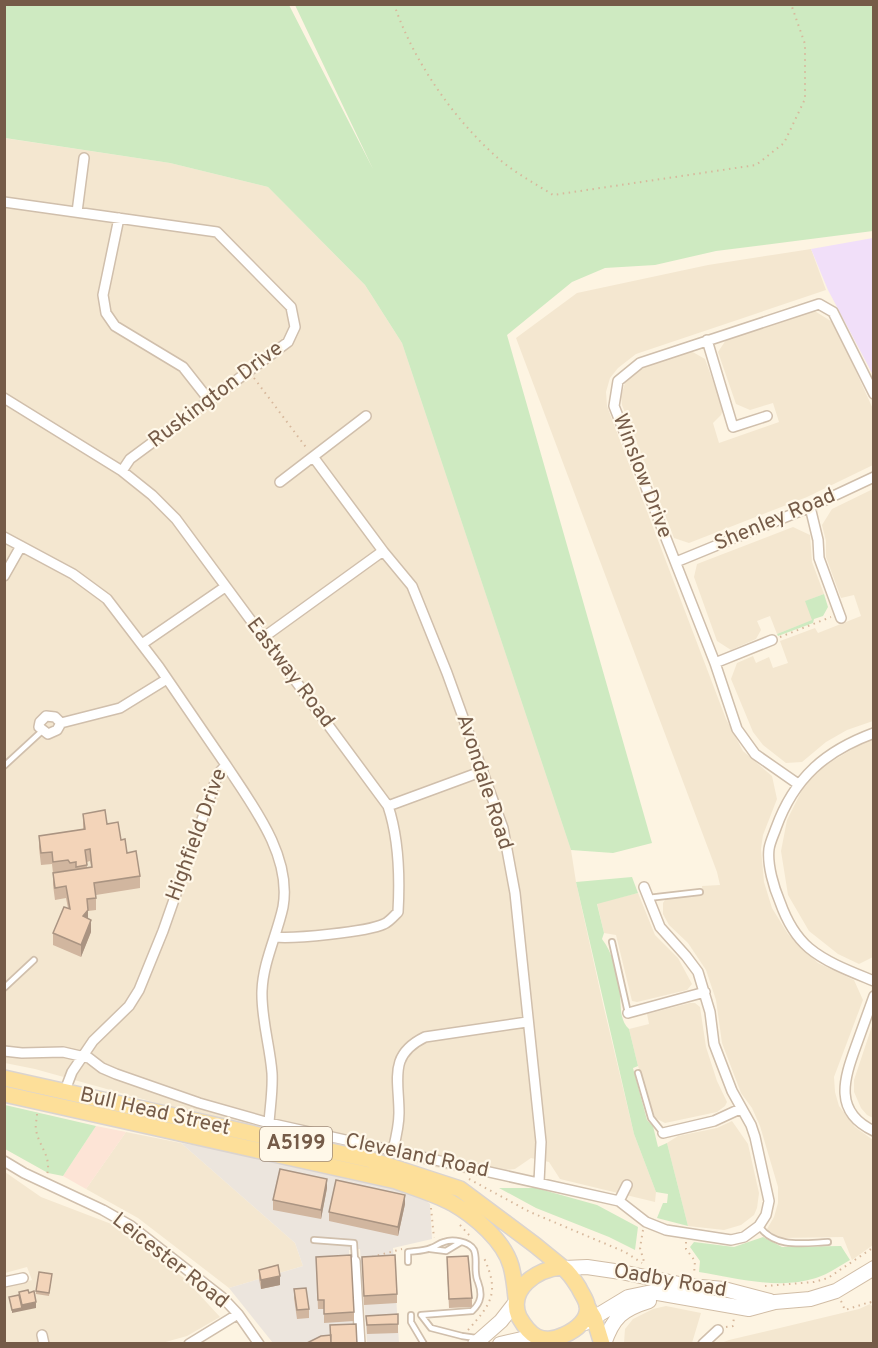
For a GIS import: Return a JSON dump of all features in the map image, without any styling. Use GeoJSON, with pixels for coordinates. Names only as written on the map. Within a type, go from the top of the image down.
{"type":"FeatureCollection","features":[{"type":"Feature","properties":{"kind":"main road","name":"Bull Head Street"},"geometry":{"type":"LineString","coordinates":[[4,1078],[370,1160],[428,1178],[460,1189],[563,1268]]}},
{"type":"Feature","properties":{"kind":"main road","name":"Bull Head Street"},"geometry":{"type":"LineString","coordinates":[[4,1094],[152,1129],[396,1181],[431,1194],[453,1204],[481,1225],[505,1252],[511,1265],[515,1301]]}},
{"type":"Feature","properties":{"kind":"main road","name":"Oadby Road"},"geometry":{"type":"LineString","coordinates":[[563,1268],[587,1267],[621,1272],[689,1286],[724,1289],[775,1302]]}},
{"type":"Feature","properties":{"kind":"main road"},"geometry":{"type":"LineString","coordinates":[[478,1341],[501,1321],[525,1283],[551,1268],[563,1268],[575,1282],[587,1316],[603,1344]]}},
{"type":"Feature","properties":{"kind":"main road","name":"Oadby Road"},"geometry":{"type":"LineString","coordinates":[[587,1316],[628,1297],[652,1292],[749,1308],[775,1302],[810,1299],[836,1291],[873,1268]]}},
{"type":"Feature","properties":{"kind":"main road"},"geometry":{"type":"LineString","coordinates":[[603,1344],[616,1317],[631,1307],[668,1294]]}},
{"type":"Feature","properties":{"kind":"main road"},"geometry":{"type":"LineString","coordinates":[[515,1301],[522,1321],[542,1339]]}},
{"type":"Feature","properties":{"kind":"main road"},"geometry":{"type":"LineString","coordinates":[[500,1344],[558,1338],[587,1316]]}},
{"type":"Feature","properties":{"kind":"street"},"geometry":{"type":"LineString","coordinates":[[77,212],[84,158]]}},
{"type":"Feature","properties":{"kind":"street","name":"Ruskington Drive"},"geometry":{"type":"LineString","coordinates":[[4,202],[217,232],[291,307],[295,327],[288,342],[130,459],[122,471]]}},
{"type":"Feature","properties":{"kind":"street"},"geometry":{"type":"LineString","coordinates":[[119,218],[103,295],[106,312],[115,326],[183,367],[209,400]]}},
{"type":"Feature","properties":{"kind":"street","name":"Winslow Drive"},"geometry":{"type":"LineString","coordinates":[[798,784],[755,754],[737,729],[715,663],[614,406],[618,381],[640,363],[819,304],[833,312],[873,394]]}},
{"type":"Feature","properties":{"kind":"street"},"geometry":{"type":"LineString","coordinates":[[707,340],[733,427],[767,416]]}},
{"type":"Feature","properties":{"kind":"street","name":"Eastway Road"},"geometry":{"type":"LineString","coordinates":[[4,398],[122,471],[152,495],[176,519],[388,806],[395,826],[398,912],[384,924],[361,929],[288,939],[275,937]]}},
{"type":"Feature","properties":{"kind":"street"},"geometry":{"type":"LineString","coordinates":[[280,482],[366,416]]}},
{"type":"Feature","properties":{"kind":"street","name":"Avondale Road"},"geometry":{"type":"LineString","coordinates":[[314,458],[412,586],[447,673],[503,828],[515,893],[541,1142],[539,1182]]}},
{"type":"Feature","properties":{"kind":"street","name":"Shenley Road"},"geometry":{"type":"LineString","coordinates":[[676,562],[810,507],[873,477]]}},
{"type":"Feature","properties":{"kind":"street"},"geometry":{"type":"LineString","coordinates":[[810,507],[818,540],[819,558],[841,616]]}},
{"type":"Feature","properties":{"kind":"street","name":"Highfield Drive"},"geometry":{"type":"LineString","coordinates":[[4,537],[73,574],[107,599],[142,644],[226,765],[218,774],[163,931],[139,990],[129,1006],[93,1041],[82,1056],[72,1072],[60,1107]]}},
{"type":"Feature","properties":{"kind":"street"},"geometry":{"type":"LineString","coordinates":[[4,576],[21,546]]}},
{"type":"Feature","properties":{"kind":"street"},"geometry":{"type":"LineString","coordinates":[[264,637],[383,551]]}},
{"type":"Feature","properties":{"kind":"street"},"geometry":{"type":"LineString","coordinates":[[142,644],[225,587]]}},
{"type":"Feature","properties":{"kind":"street"},"geometry":{"type":"LineString","coordinates":[[715,663],[772,640]]}},
{"type":"Feature","properties":{"kind":"street"},"geometry":{"type":"LineString","coordinates":[[61,723],[120,708],[167,679]]}},
{"type":"Feature","properties":{"kind":"street"},"geometry":{"type":"LineString","coordinates":[[46,716],[55,717],[61,723],[59,728],[48,734],[42,730],[40,722],[46,716]]}},
{"type":"Feature","properties":{"kind":"street"},"geometry":{"type":"LineString","coordinates":[[873,733],[853,740],[819,762],[798,784],[781,815],[769,849],[773,886],[788,923],[808,947],[842,968],[873,981]]}},
{"type":"Feature","properties":{"kind":"street"},"geometry":{"type":"LineString","coordinates":[[226,765],[252,804],[274,846],[284,882],[283,905],[264,971],[262,993],[272,1074],[268,1123]]}},
{"type":"Feature","properties":{"kind":"street"},"geometry":{"type":"LineString","coordinates":[[388,806],[483,771]]}},
{"type":"Feature","properties":{"kind":"street"},"geometry":{"type":"LineString","coordinates":[[644,887],[660,927],[698,972],[705,992],[714,1044],[740,1109],[751,1125],[768,1192],[768,1208],[759,1226]]}},
{"type":"Feature","properties":{"kind":"street"},"geometry":{"type":"LineString","coordinates":[[628,1013],[705,992]]}},
{"type":"Feature","properties":{"kind":"street"},"geometry":{"type":"LineString","coordinates":[[873,996],[845,1076],[844,1093],[849,1110],[860,1125],[873,1131]]}},
{"type":"Feature","properties":{"kind":"street"},"geometry":{"type":"LineString","coordinates":[[393,1150],[399,1116],[397,1068],[400,1056],[411,1044],[424,1037],[527,1022]]}},
{"type":"Feature","properties":{"kind":"street"},"geometry":{"type":"LineString","coordinates":[[4,1051],[63,1052],[82,1056]]}},
{"type":"Feature","properties":{"kind":"street","name":"Cleveland Road"},"geometry":{"type":"LineString","coordinates":[[82,1056],[116,1074],[200,1103],[268,1123],[619,1201],[646,1222],[666,1230],[731,1240],[744,1237],[759,1226]]}},
{"type":"Feature","properties":{"kind":"street"},"geometry":{"type":"LineString","coordinates":[[663,1133],[714,1121],[740,1109]]}},
{"type":"Feature","properties":{"kind":"street","name":"Leicester Road"},"geometry":{"type":"LineString","coordinates":[[4,1161],[131,1226],[223,1298],[260,1344]]}},
{"type":"Feature","properties":{"kind":"street"},"geometry":{"type":"LineString","coordinates":[[619,1201],[627,1185]]}},
{"type":"Feature","properties":{"kind":"street"},"geometry":{"type":"LineString","coordinates":[[355,1261],[360,1344]]}},
{"type":"Feature","properties":{"kind":"street"},"geometry":{"type":"LineString","coordinates":[[4,1282],[23,1278]]}},
{"type":"Feature","properties":{"kind":"street"},"geometry":{"type":"LineString","coordinates":[[189,1344],[238,1314]]}},
{"type":"Feature","properties":{"kind":"street"},"geometry":{"type":"LineString","coordinates":[[703,1344],[718,1330]]}},
{"type":"Feature","properties":{"kind":"lane"},"geometry":{"type":"LineString","coordinates":[[4,766],[42,730]]}},
{"type":"Feature","properties":{"kind":"lane"},"geometry":{"type":"LineString","coordinates":[[648,898],[700,892]]}},
{"type":"Feature","properties":{"kind":"lane"},"geometry":{"type":"LineString","coordinates":[[612,942],[628,1013]]}},
{"type":"Feature","properties":{"kind":"lane"},"geometry":{"type":"LineString","coordinates":[[4,988],[33,960]]}},
{"type":"Feature","properties":{"kind":"lane"},"geometry":{"type":"LineString","coordinates":[[638,1073],[651,1118],[663,1133]]}},
{"type":"Feature","properties":{"kind":"lane"},"geometry":{"type":"LineString","coordinates":[[759,1226],[764,1233],[780,1243],[828,1242]]}},
{"type":"Feature","properties":{"kind":"lane"},"geometry":{"type":"LineString","coordinates":[[314,1239],[354,1243],[355,1261]]}},
{"type":"Feature","properties":{"kind":"lane"},"geometry":{"type":"LineString","coordinates":[[430,1249],[444,1242],[461,1242],[470,1245],[474,1251],[476,1279],[482,1289],[480,1302],[472,1311],[421,1314],[431,1328],[478,1341]]}},
{"type":"Feature","properties":{"kind":"lane"},"geometry":{"type":"LineString","coordinates":[[408,1262],[408,1252],[430,1249],[446,1251],[461,1242]]}},
{"type":"Feature","properties":{"kind":"lane"},"geometry":{"type":"LineString","coordinates":[[411,1315],[411,1322],[424,1344]]}},
{"type":"Feature","properties":{"kind":"path"},"geometry":{"type":"LineString","coordinates":[[394,4],[401,25],[456,116],[500,160],[553,195],[756,165],[784,143],[805,99],[805,44],[791,4]]}},
{"type":"Feature","properties":{"kind":"path"},"geometry":{"type":"LineString","coordinates":[[248,371],[314,458]]}},
{"type":"Feature","properties":{"kind":"path"},"geometry":{"type":"LineString","coordinates":[[772,640],[841,616]]}},
{"type":"Feature","properties":{"kind":"path"},"geometry":{"type":"LineString","coordinates":[[39,1103],[36,1129],[49,1167],[45,1184]]}},
{"type":"Feature","properties":{"kind":"path"},"geometry":{"type":"LineString","coordinates":[[462,1177],[477,1182],[530,1212],[625,1252],[645,1265],[640,1248],[646,1222]]}},
{"type":"Feature","properties":{"kind":"path"},"geometry":{"type":"LineString","coordinates":[[430,1199],[434,1240]]}},
{"type":"Feature","properties":{"kind":"path"},"geometry":{"type":"LineString","coordinates":[[687,1233],[686,1249],[695,1261],[694,1274]]}},
{"type":"Feature","properties":{"kind":"path"},"geometry":{"type":"LineString","coordinates":[[765,1287],[814,1282],[828,1278],[873,1247]]}},
{"type":"Feature","properties":{"kind":"path"},"geometry":{"type":"LineString","coordinates":[[355,1261],[405,1248]]}},
{"type":"Feature","properties":{"kind":"path"},"geometry":{"type":"LineString","coordinates":[[718,1330],[732,1326],[735,1307]]}},
{"type":"Feature","properties":{"kind":"shaded area"},"geometry":{"type":"Polygon","coordinates":[[[4,138],[170,163],[268,187],[365,285],[402,343],[571,850],[603,1004],[634,1134],[656,1192],[655,1202],[560,1179],[549,1162],[531,1158],[515,1169],[467,1174],[225,1122],[35,1069],[5,1063],[4,138]]]}},
{"type":"Feature","properties":{"kind":"shaded area"},"geometry":{"type":"Polygon","coordinates":[[[874,238],[873,375],[828,290],[811,249],[874,238]]]}},
{"type":"Feature","properties":{"kind":"shaded area"},"geometry":{"type":"Polygon","coordinates":[[[811,249],[826,290],[636,354],[618,368],[610,378],[606,392],[607,406],[726,719],[743,751],[772,776],[777,799],[763,835],[761,849],[764,882],[772,908],[788,934],[818,963],[854,980],[863,1000],[834,1077],[839,1106],[855,1127],[873,1140],[873,1245],[852,1260],[843,1237],[779,1238],[767,1229],[778,1203],[778,1187],[760,1126],[752,1108],[741,1093],[722,1043],[716,1000],[706,970],[688,943],[669,925],[663,914],[663,903],[667,897],[703,895],[702,886],[720,885],[717,872],[516,338],[577,293],[708,265],[811,249]]]}},
{"type":"Feature","properties":{"kind":"shaded area"},"geometry":{"type":"Polygon","coordinates":[[[813,310],[834,323],[873,409],[873,465],[807,497],[689,543],[674,538],[622,405],[621,396],[625,383],[642,368],[691,351],[705,359],[723,409],[721,415],[713,423],[719,443],[779,422],[773,403],[750,410],[736,404],[718,352],[726,340],[813,310]]]}},
{"type":"Feature","properties":{"kind":"shaded area"},"geometry":{"type":"Polygon","coordinates":[[[873,489],[873,721],[847,730],[826,742],[802,762],[786,763],[763,745],[753,732],[731,679],[737,663],[753,656],[756,663],[769,657],[773,668],[788,663],[780,641],[815,628],[818,633],[861,616],[854,595],[841,598],[826,557],[826,541],[822,525],[832,509],[873,489]]]}},
{"type":"Feature","properties":{"kind":"shaded area"},"geometry":{"type":"Polygon","coordinates":[[[793,527],[810,535],[812,562],[824,594],[806,601],[813,620],[777,634],[770,616],[757,621],[761,630],[756,639],[731,650],[717,641],[694,577],[697,564],[793,527]]]}},
{"type":"Feature","properties":{"kind":"shaded area"},"geometry":{"type":"Polygon","coordinates":[[[873,739],[873,957],[859,964],[838,954],[809,931],[788,895],[781,851],[787,820],[803,788],[821,768],[873,739]]]}},
{"type":"Feature","properties":{"kind":"shaded area"},"geometry":{"type":"Polygon","coordinates":[[[638,893],[655,935],[678,958],[692,984],[687,990],[637,1002],[632,1001],[616,935],[604,933],[597,903],[638,893]]]}},
{"type":"Feature","properties":{"kind":"shaded area"},"geometry":{"type":"Polygon","coordinates":[[[695,1003],[700,1007],[706,1047],[717,1081],[727,1102],[717,1112],[665,1123],[655,1118],[629,1029],[649,1024],[647,1014],[695,1003]]]}},
{"type":"Feature","properties":{"kind":"shaded area"},"geometry":{"type":"Polygon","coordinates":[[[873,1023],[874,1118],[867,1115],[861,1108],[854,1092],[854,1080],[873,1023]]]}},
{"type":"Feature","properties":{"kind":"shaded area"},"geometry":{"type":"Polygon","coordinates":[[[732,1121],[748,1144],[759,1193],[757,1208],[754,1215],[741,1225],[724,1230],[688,1226],[667,1143],[678,1136],[717,1128],[732,1121]]]}},
{"type":"Feature","properties":{"kind":"shaded area"},"geometry":{"type":"Polygon","coordinates":[[[96,1126],[126,1132],[86,1189],[63,1176],[96,1126]]]}},
{"type":"Feature","properties":{"kind":"shaded area"},"geometry":{"type":"Polygon","coordinates":[[[126,1132],[181,1143],[295,1243],[303,1266],[229,1288],[138,1218],[86,1189],[126,1132]]]}},
{"type":"Feature","properties":{"kind":"shaded area"},"geometry":{"type":"Polygon","coordinates":[[[181,1143],[309,1165],[420,1196],[430,1204],[432,1239],[393,1248],[399,1343],[367,1343],[360,1249],[349,1250],[354,1343],[273,1343],[229,1288],[303,1266],[295,1243],[181,1143]]]}},
{"type":"Feature","properties":{"kind":"shaded area"},"geometry":{"type":"Polygon","coordinates":[[[5,1172],[41,1197],[114,1225],[185,1279],[220,1317],[187,1336],[162,1343],[5,1343],[4,1287],[32,1280],[27,1267],[5,1273],[5,1172]]]}},
{"type":"Feature","properties":{"kind":"shaded area"},"geometry":{"type":"Polygon","coordinates":[[[870,1304],[873,1307],[873,1343],[721,1343],[859,1309],[870,1304]]]}},
{"type":"Feature","properties":{"kind":"shaded area"},"geometry":{"type":"Polygon","coordinates":[[[666,1306],[701,1313],[692,1343],[624,1343],[625,1329],[633,1319],[653,1309],[666,1306]]]}},
{"type":"Feature","properties":{"kind":"green space"},"geometry":{"type":"Polygon","coordinates":[[[4,5],[289,5],[373,169],[295,5],[873,5],[873,231],[716,251],[655,265],[605,268],[572,282],[507,335],[652,843],[613,853],[571,850],[402,343],[365,285],[268,187],[170,163],[5,138],[4,5]]]}},
{"type":"Feature","properties":{"kind":"green space"},"geometry":{"type":"Polygon","coordinates":[[[824,594],[828,607],[823,616],[814,619],[813,623],[778,636],[777,634],[812,620],[805,601],[824,594]]]}},
{"type":"Feature","properties":{"kind":"green space"},"geometry":{"type":"Polygon","coordinates":[[[632,877],[638,893],[597,904],[604,933],[602,939],[609,950],[615,969],[623,1020],[629,1029],[638,1066],[633,1068],[647,1120],[653,1126],[658,1147],[667,1143],[688,1226],[657,1218],[663,1203],[667,1203],[668,1194],[656,1192],[634,1134],[576,882],[632,877]]]}},
{"type":"Feature","properties":{"kind":"green space"},"geometry":{"type":"Polygon","coordinates":[[[5,1105],[96,1126],[63,1176],[48,1173],[5,1149],[5,1105]]]}},
{"type":"Feature","properties":{"kind":"green space"},"geometry":{"type":"Polygon","coordinates":[[[499,1188],[536,1188],[597,1205],[638,1227],[635,1250],[609,1237],[536,1208],[499,1188]]]}},
{"type":"Feature","properties":{"kind":"green space"},"geometry":{"type":"Polygon","coordinates":[[[763,1237],[782,1247],[841,1246],[850,1260],[816,1278],[787,1283],[758,1282],[699,1272],[700,1261],[690,1247],[694,1242],[734,1247],[763,1237]]]}},
{"type":"Feature","properties":{"kind":"building"},"geometry":{"type":"Polygon","coordinates":[[[105,810],[107,824],[118,822],[121,840],[125,839],[127,853],[136,851],[140,876],[94,883],[96,898],[87,899],[88,910],[83,916],[91,920],[81,945],[53,933],[64,907],[70,909],[66,886],[55,888],[53,873],[92,867],[90,849],[85,850],[87,865],[76,867],[76,862],[70,863],[68,860],[53,862],[52,852],[41,853],[39,836],[85,829],[83,814],[105,810]]]}},
{"type":"Feature","properties":{"kind":"building"},"geometry":{"type":"Polygon","coordinates":[[[280,1169],[327,1179],[321,1210],[273,1200],[280,1169]]]}},
{"type":"Feature","properties":{"kind":"building"},"geometry":{"type":"Polygon","coordinates":[[[336,1180],[405,1195],[398,1227],[329,1212],[336,1180]]]}},
{"type":"Feature","properties":{"kind":"building"},"geometry":{"type":"Polygon","coordinates":[[[351,1255],[354,1312],[324,1314],[324,1300],[318,1300],[316,1257],[351,1255]]]}},
{"type":"Feature","properties":{"kind":"building"},"geometry":{"type":"Polygon","coordinates":[[[395,1255],[397,1294],[364,1296],[362,1257],[395,1255]]]}},
{"type":"Feature","properties":{"kind":"building"},"geometry":{"type":"Polygon","coordinates":[[[468,1256],[472,1298],[449,1299],[447,1257],[468,1256]]]}},
{"type":"Feature","properties":{"kind":"building"},"geometry":{"type":"Polygon","coordinates":[[[278,1265],[280,1276],[261,1280],[259,1270],[278,1265]]]}},
{"type":"Feature","properties":{"kind":"building"},"geometry":{"type":"Polygon","coordinates":[[[39,1272],[52,1274],[49,1293],[36,1291],[39,1272]]]}},
{"type":"Feature","properties":{"kind":"building"},"geometry":{"type":"Polygon","coordinates":[[[306,1288],[309,1309],[297,1310],[294,1289],[306,1288]]]}},
{"type":"Feature","properties":{"kind":"building"},"geometry":{"type":"Polygon","coordinates":[[[28,1290],[29,1293],[34,1291],[36,1302],[22,1305],[19,1292],[28,1290]]]}},
{"type":"Feature","properties":{"kind":"building"},"geometry":{"type":"Polygon","coordinates":[[[19,1295],[22,1308],[12,1310],[9,1297],[19,1295]]]}},
{"type":"Feature","properties":{"kind":"building"},"geometry":{"type":"Polygon","coordinates":[[[398,1314],[398,1324],[367,1325],[366,1316],[398,1314]]]}},
{"type":"Feature","properties":{"kind":"building"},"geometry":{"type":"Polygon","coordinates":[[[356,1324],[357,1344],[331,1344],[330,1325],[356,1324]]]}},
{"type":"Feature","properties":{"kind":"building"},"geometry":{"type":"Polygon","coordinates":[[[331,1335],[331,1344],[305,1344],[321,1336],[331,1335]]]}}]}
